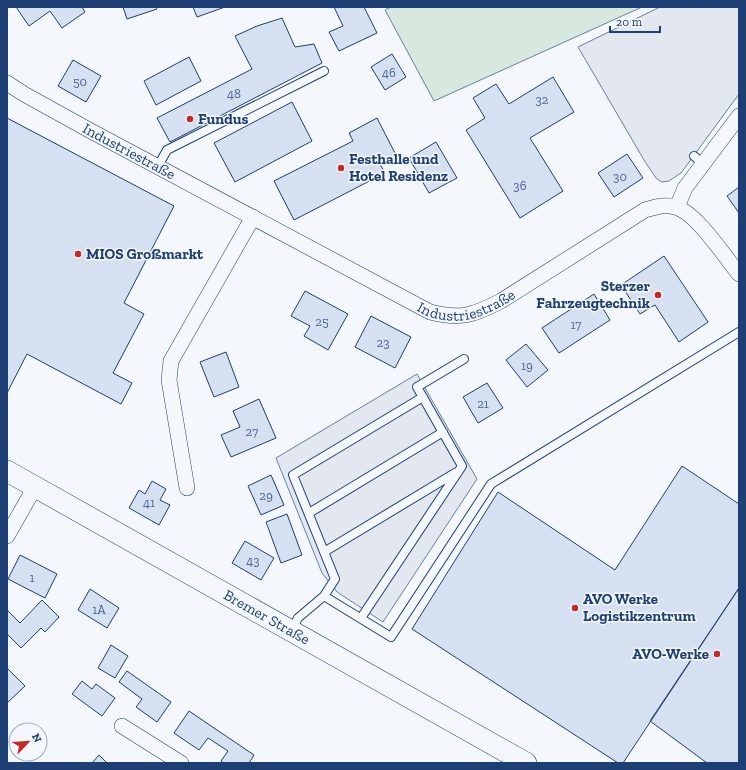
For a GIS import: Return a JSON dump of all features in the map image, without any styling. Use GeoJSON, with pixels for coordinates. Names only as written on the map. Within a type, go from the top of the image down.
{"type":"FeatureCollection","features":[{"type":"Feature","properties":{"kind":"street","name":"Industriestraße"},"geometry":{"type":"LineString","coordinates":[[7,82],[37,102],[430,312],[446,316],[462,316],[480,312],[501,301],[645,210],[661,205],[677,207]]}},
{"type":"Feature","properties":{"kind":"street"},"geometry":{"type":"LineString","coordinates":[[739,116],[698,160],[677,207],[689,213],[699,223],[739,274]]}},
{"type":"Feature","properties":{"kind":"street"},"geometry":{"type":"LineString","coordinates":[[187,488],[169,380],[171,361],[253,217]]}},
{"type":"Feature","properties":{"kind":"street","name":"Bremer Straße"},"geometry":{"type":"LineString","coordinates":[[7,471],[526,763]]}},
{"type":"Feature","properties":{"kind":"street"},"geometry":{"type":"LineString","coordinates":[[7,536],[35,487]]}},
{"type":"Feature","properties":{"kind":"street"},"geometry":{"type":"LineString","coordinates":[[122,726],[161,758],[181,763]]}},
{"type":"Feature","properties":{"kind":"lane"},"geometry":{"type":"LineString","coordinates":[[158,166],[167,150],[324,71]]}},
{"type":"Feature","properties":{"kind":"lane"},"geometry":{"type":"LineString","coordinates":[[324,596],[391,637],[491,484],[739,332]]}},
{"type":"Feature","properties":{"kind":"lane"},"geometry":{"type":"LineString","coordinates":[[361,618],[462,466],[417,387],[464,360]]}},
{"type":"Feature","properties":{"kind":"lane"},"geometry":{"type":"LineString","coordinates":[[291,632],[298,618],[324,596],[335,579],[294,475],[423,397]]}},
{"type":"Feature","properties":{"kind":"lane"},"geometry":{"type":"LineString","coordinates":[[309,513],[443,432]]}},
{"type":"Feature","properties":{"kind":"lane"},"geometry":{"type":"LineString","coordinates":[[324,552],[457,472]]}},
{"type":"Feature","properties":{"kind":"shaded area"},"geometry":{"type":"Polygon","coordinates":[[[391,7],[642,7],[434,101],[385,10],[391,7]]]}},
{"type":"Feature","properties":{"kind":"shaded area"},"geometry":{"type":"Polygon","coordinates":[[[660,7],[739,7],[739,94],[681,173],[669,181],[662,182],[656,178],[644,160],[578,47],[660,7]]]}},
{"type":"Feature","properties":{"kind":"shaded area"},"geometry":{"type":"Polygon","coordinates":[[[417,374],[477,479],[383,622],[337,592],[322,573],[276,458],[417,374]]]}},
{"type":"Feature","properties":{"kind":"building"},"geometry":{"type":"Polygon","coordinates":[[[16,7],[82,7],[85,12],[62,28],[50,11],[29,26],[16,7]]]}},
{"type":"Feature","properties":{"kind":"building"},"geometry":{"type":"Polygon","coordinates":[[[123,7],[156,7],[157,9],[127,19],[123,7]]]}},
{"type":"Feature","properties":{"kind":"building"},"geometry":{"type":"Polygon","coordinates":[[[193,7],[225,7],[197,17],[193,7]]]}},
{"type":"Feature","properties":{"kind":"building"},"geometry":{"type":"Polygon","coordinates":[[[334,7],[364,7],[377,33],[339,51],[329,32],[343,26],[334,7]]]}},
{"type":"Feature","properties":{"kind":"building"},"geometry":{"type":"Polygon","coordinates":[[[282,18],[295,47],[314,44],[322,63],[170,142],[157,118],[252,69],[235,36],[257,26],[282,18]]]}},
{"type":"Feature","properties":{"kind":"building"},"geometry":{"type":"Polygon","coordinates":[[[392,54],[406,77],[385,90],[371,67],[392,54]]]}},
{"type":"Feature","properties":{"kind":"building"},"geometry":{"type":"Polygon","coordinates":[[[189,57],[201,81],[156,105],[144,81],[189,57]]]}},
{"type":"Feature","properties":{"kind":"building"},"geometry":{"type":"Polygon","coordinates":[[[73,60],[101,76],[86,102],[58,86],[73,60]]]}},
{"type":"Feature","properties":{"kind":"building"},"geometry":{"type":"Polygon","coordinates":[[[553,77],[574,112],[530,138],[563,191],[520,218],[466,130],[485,118],[473,98],[496,84],[509,104],[553,77]]]}},
{"type":"Feature","properties":{"kind":"building"},"geometry":{"type":"Polygon","coordinates":[[[292,102],[312,141],[235,182],[214,143],[292,102]]]}},
{"type":"Feature","properties":{"kind":"building","name":"MIOS Großmarkt"},"geometry":{"type":"Polygon","coordinates":[[[7,118],[174,206],[124,303],[144,314],[113,373],[132,383],[121,404],[27,354],[7,393],[7,118]]]}},
{"type":"Feature","properties":{"kind":"building","name":"Festhalle und Hotel Residenz"},"geometry":{"type":"Polygon","coordinates":[[[377,118],[396,155],[380,164],[385,173],[294,220],[274,181],[353,141],[349,133],[377,118]]]}},
{"type":"Feature","properties":{"kind":"building"},"geometry":{"type":"Polygon","coordinates":[[[436,142],[457,178],[429,193],[409,158],[436,142]]]}},
{"type":"Feature","properties":{"kind":"building"},"geometry":{"type":"Polygon","coordinates":[[[627,154],[643,178],[614,197],[598,173],[627,154]]]}},
{"type":"Feature","properties":{"kind":"building"},"geometry":{"type":"Polygon","coordinates":[[[739,187],[739,213],[727,196],[739,187]]]}},
{"type":"Feature","properties":{"kind":"building","name":"Sterzer Fahrzeugtechnik"},"geometry":{"type":"Polygon","coordinates":[[[664,256],[708,322],[679,342],[655,305],[640,314],[621,285],[664,256]]]}},
{"type":"Feature","properties":{"kind":"building"},"geometry":{"type":"Polygon","coordinates":[[[305,291],[348,314],[328,350],[304,336],[310,326],[291,316],[305,291]]]}},
{"type":"Feature","properties":{"kind":"building"},"geometry":{"type":"Polygon","coordinates":[[[594,294],[610,320],[559,353],[542,328],[594,294]]]}},
{"type":"Feature","properties":{"kind":"building"},"geometry":{"type":"Polygon","coordinates":[[[371,316],[411,337],[395,368],[355,347],[371,316]]]}},
{"type":"Feature","properties":{"kind":"building"},"geometry":{"type":"Polygon","coordinates":[[[526,344],[548,370],[527,387],[506,360],[526,344]]]}},
{"type":"Feature","properties":{"kind":"building"},"geometry":{"type":"Polygon","coordinates":[[[226,352],[239,387],[214,397],[200,362],[226,352]]]}},
{"type":"Feature","properties":{"kind":"building"},"geometry":{"type":"Polygon","coordinates":[[[487,383],[503,408],[478,423],[463,397],[487,383]]]}},
{"type":"Feature","properties":{"kind":"building"},"geometry":{"type":"Polygon","coordinates":[[[259,399],[276,438],[231,457],[221,435],[240,427],[233,411],[259,399]]]}},
{"type":"Feature","properties":{"kind":"building","name":"AVO Werke Logistikzentrum"},"geometry":{"type":"Polygon","coordinates":[[[682,466],[739,504],[739,588],[623,763],[618,763],[412,629],[498,492],[615,570],[682,466]]]}},
{"type":"Feature","properties":{"kind":"building"},"geometry":{"type":"Polygon","coordinates":[[[271,475],[284,505],[261,515],[248,486],[271,475]]]}},
{"type":"Feature","properties":{"kind":"building"},"geometry":{"type":"Polygon","coordinates":[[[152,481],[166,489],[160,500],[170,505],[159,525],[129,508],[139,490],[145,494],[152,481]]]}},
{"type":"Feature","properties":{"kind":"building"},"geometry":{"type":"Polygon","coordinates":[[[287,514],[302,555],[281,563],[266,522],[287,514]]]}},
{"type":"Feature","properties":{"kind":"building"},"geometry":{"type":"Polygon","coordinates":[[[245,541],[274,558],[261,580],[232,563],[245,541]]]}},
{"type":"Feature","properties":{"kind":"building"},"geometry":{"type":"Polygon","coordinates":[[[20,555],[57,574],[45,598],[8,579],[20,555]]]}},
{"type":"Feature","properties":{"kind":"building","name":"AVO-Werke"},"geometry":{"type":"Polygon","coordinates":[[[739,588],[739,763],[707,763],[650,721],[739,588]]]}},
{"type":"Feature","properties":{"kind":"building"},"geometry":{"type":"Polygon","coordinates":[[[90,589],[119,608],[107,628],[78,610],[90,589]]]}},
{"type":"Feature","properties":{"kind":"building"},"geometry":{"type":"Polygon","coordinates":[[[42,600],[59,617],[45,632],[41,628],[21,648],[7,634],[7,610],[20,623],[42,600]]]}},
{"type":"Feature","properties":{"kind":"building"},"geometry":{"type":"Polygon","coordinates":[[[111,645],[128,656],[115,678],[98,668],[111,645]]]}},
{"type":"Feature","properties":{"kind":"building"},"geometry":{"type":"Polygon","coordinates":[[[8,669],[25,686],[7,703],[7,670],[8,669]]]}},
{"type":"Feature","properties":{"kind":"building"},"geometry":{"type":"Polygon","coordinates":[[[127,671],[171,702],[157,722],[136,707],[142,699],[119,682],[127,671]]]}},
{"type":"Feature","properties":{"kind":"building"},"geometry":{"type":"Polygon","coordinates":[[[82,681],[92,689],[96,684],[115,698],[102,716],[72,694],[82,681]]]}},
{"type":"Feature","properties":{"kind":"building"},"geometry":{"type":"Polygon","coordinates":[[[189,711],[254,755],[249,763],[224,763],[221,761],[228,751],[208,738],[199,750],[174,733],[189,711]]]}},
{"type":"Feature","properties":{"kind":"building"},"geometry":{"type":"Polygon","coordinates":[[[99,755],[107,763],[92,763],[99,755]]]}},
{"type":"Feature","properties":{"kind":"place","name":"Fundus"},"geometry":{"type":"Point","coordinates":[190,119]}},
{"type":"Feature","properties":{"kind":"place","name":"Festhalle und Hotel Residenz"},"geometry":{"type":"Point","coordinates":[341,168]}},
{"type":"Feature","properties":{"kind":"place","name":"MIOS Großmarkt"},"geometry":{"type":"Point","coordinates":[78,254]}},
{"type":"Feature","properties":{"kind":"place","name":"Sterzer Fahrzeugtechnik"},"geometry":{"type":"Point","coordinates":[658,295]}},
{"type":"Feature","properties":{"kind":"place","name":"AVO Werke Logistikzentrum"},"geometry":{"type":"Point","coordinates":[575,608]}},
{"type":"Feature","properties":{"kind":"place","name":"AVO-Werke"},"geometry":{"type":"Point","coordinates":[717,654]}}]}
